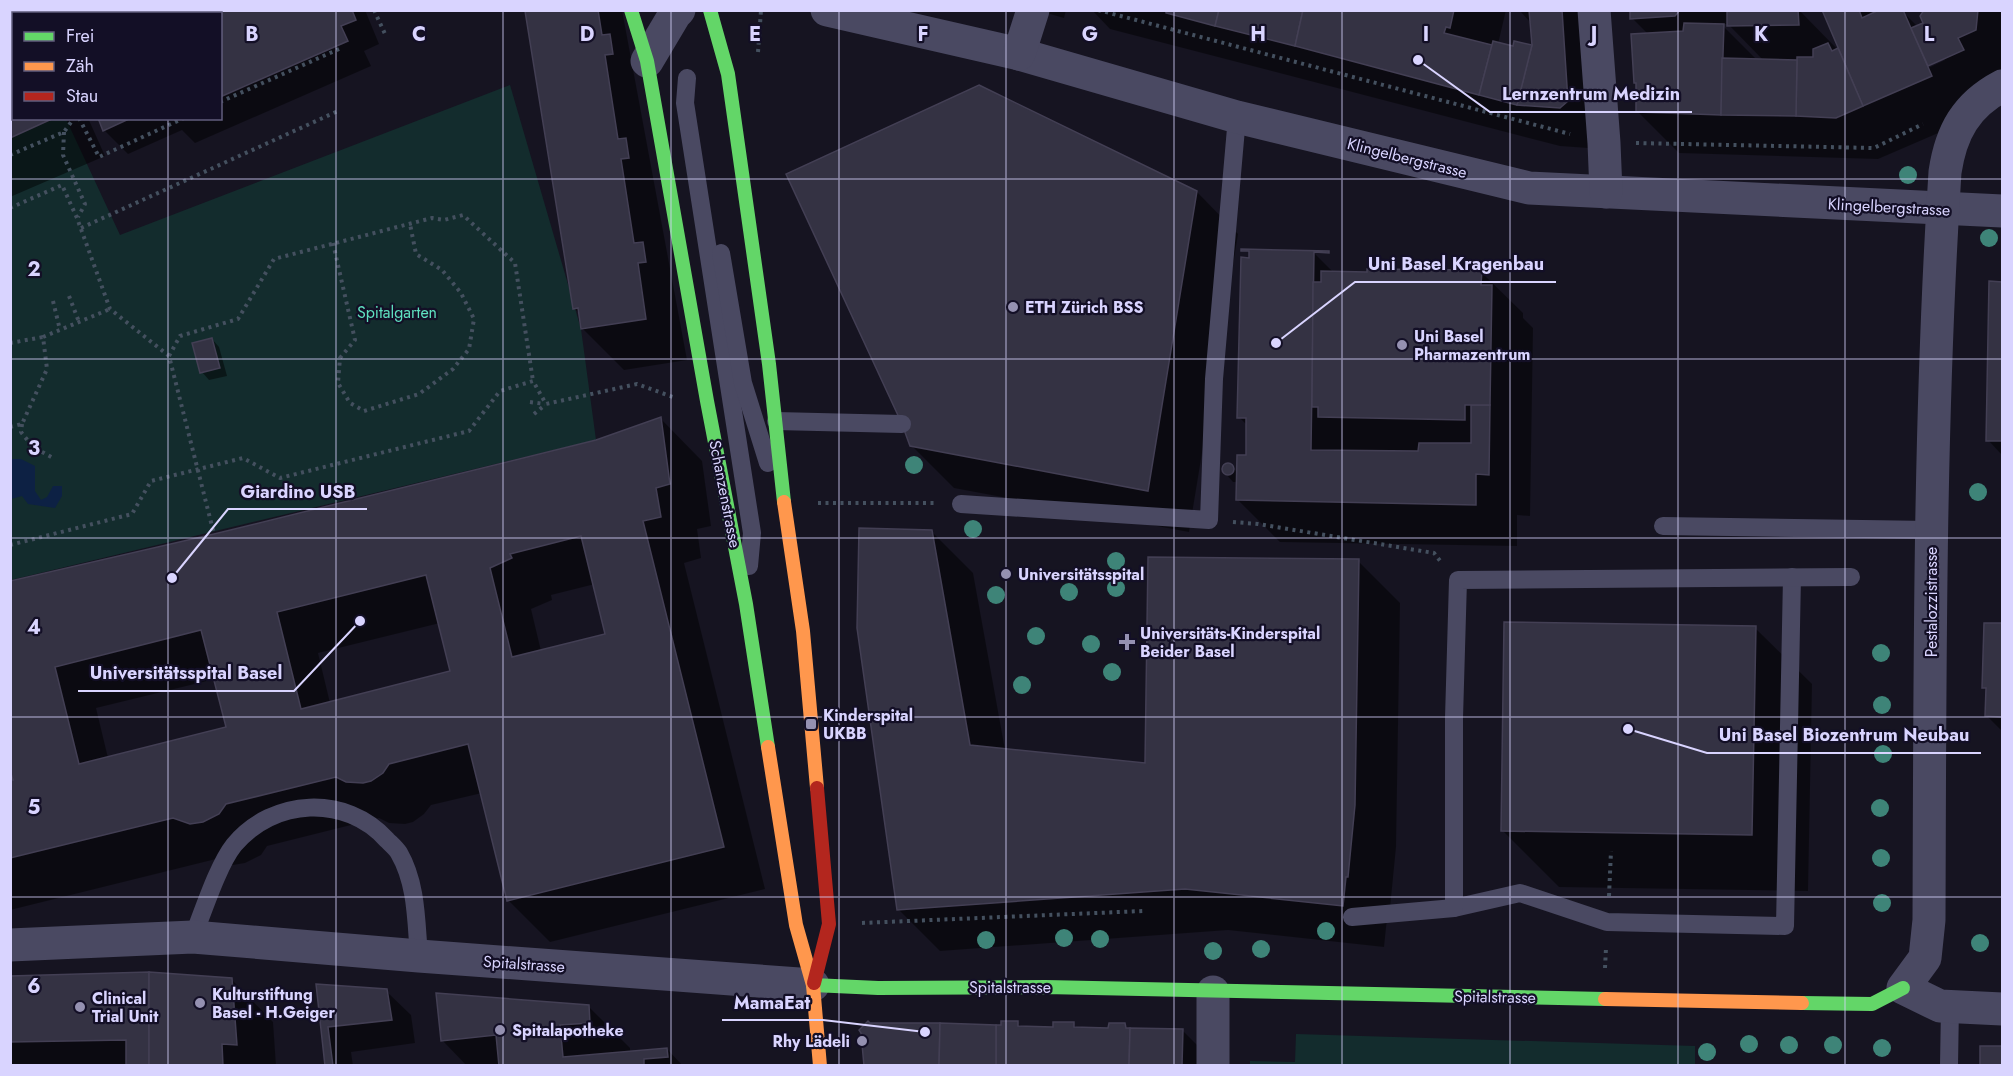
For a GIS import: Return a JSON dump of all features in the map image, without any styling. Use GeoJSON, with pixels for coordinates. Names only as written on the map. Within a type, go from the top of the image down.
{"type":"FeatureCollection","features":[{"type":"Feature","properties":{"kind":"main road"},"geometry":{"type":"LineString","coordinates":[[631,10],[647,61]]}},
{"type":"Feature","properties":{"kind":"main road","name":"Schanzenstrasse"},"geometry":{"type":"LineString","coordinates":[[710,10],[728,74],[770,364],[788,528],[803,631],[829,924],[813,985]]}},
{"type":"Feature","properties":{"kind":"main road","name":"Schanzenstrasse"},"geometry":{"type":"LineString","coordinates":[[647,61],[707,401],[746,604],[796,925],[813,985],[820,1065]]}},
{"type":"Feature","properties":{"kind":"main road","name":"Spitalstrasse"},"geometry":{"type":"LineString","coordinates":[[813,985],[878,988],[1045,987],[1872,1004],[1903,988]]}},
{"type":"Feature","properties":{"kind":"street"},"geometry":{"type":"LineString","coordinates":[[647,61],[679,10]]}},
{"type":"Feature","properties":{"kind":"street","name":"Klingelbergstrasse"},"geometry":{"type":"LineString","coordinates":[[827,10],[1019,54],[1237,117],[1529,188],[2002,211]]}},
{"type":"Feature","properties":{"kind":"street"},"geometry":{"type":"LineString","coordinates":[[1019,54],[1033,10]]}},
{"type":"Feature","properties":{"kind":"street"},"geometry":{"type":"LineString","coordinates":[[1594,10],[1606,192]]}},
{"type":"Feature","properties":{"kind":"street","name":"Pestalozzistrasse"},"geometry":{"type":"LineString","coordinates":[[1903,988],[1925,958],[1929,920],[1934,393],[1942,209],[1948,152],[1957,130],[1984,96],[2002,86]]}},
{"type":"Feature","properties":{"kind":"street","name":"Spitalstrasse"},"geometry":{"type":"LineString","coordinates":[[10,945],[193,937],[813,985]]}},
{"type":"Feature","properties":{"kind":"street"},"geometry":{"type":"LineString","coordinates":[[1903,988],[1940,1006],[2002,1009]]}},
{"type":"Feature","properties":{"kind":"street"},"geometry":{"type":"LineString","coordinates":[[1213,992],[1213,1065]]}},
{"type":"Feature","properties":{"kind":"lane"},"geometry":{"type":"LineString","coordinates":[[746,604],[752,533],[686,103],[687,78],[695,98],[743,383],[788,528]]}},
{"type":"Feature","properties":{"kind":"lane"},"geometry":{"type":"LineString","coordinates":[[961,504],[1209,520],[1214,379],[1237,117]]}},
{"type":"Feature","properties":{"kind":"lane"},"geometry":{"type":"LineString","coordinates":[[776,421],[902,424]]}},
{"type":"Feature","properties":{"kind":"lane"},"geometry":{"type":"LineString","coordinates":[[1662,526],[1931,530]]}},
{"type":"Feature","properties":{"kind":"lane"},"geometry":{"type":"LineString","coordinates":[[1352,917],[1454,908],[1520,893],[1607,922],[1785,926],[1792,577]]}},
{"type":"Feature","properties":{"kind":"lane"},"geometry":{"type":"LineString","coordinates":[[1454,908],[1454,718],[1458,580],[1851,577]]}},
{"type":"Feature","properties":{"kind":"lane"},"geometry":{"type":"LineString","coordinates":[[193,937],[218,874],[233,846],[257,824],[286,810],[318,806],[350,813],[378,829],[399,852],[412,882],[419,956]]}},
{"type":"Feature","properties":{"kind":"lane"},"geometry":{"type":"LineString","coordinates":[[1949,1065],[1950,1006]]}},
{"type":"Feature","properties":{"kind":"path"},"geometry":{"type":"LineString","coordinates":[[374,10],[386,34]]}},
{"type":"Feature","properties":{"kind":"path"},"geometry":{"type":"LineString","coordinates":[[758,55],[761,10]]}},
{"type":"Feature","properties":{"kind":"path"},"geometry":{"type":"LineString","coordinates":[[1098,10],[1604,142],[1874,148],[1924,124]]}},
{"type":"Feature","properties":{"kind":"path"},"geometry":{"type":"LineString","coordinates":[[222,101],[339,49]]}},
{"type":"Feature","properties":{"kind":"path"},"geometry":{"type":"LineString","coordinates":[[81,228],[338,111]]}},
{"type":"Feature","properties":{"kind":"path"},"geometry":{"type":"LineString","coordinates":[[10,155],[64,132],[73,120]]}},
{"type":"Feature","properties":{"kind":"path"},"geometry":{"type":"LineString","coordinates":[[80,120],[99,157],[180,120]]}},
{"type":"Feature","properties":{"kind":"path"},"geometry":{"type":"LineString","coordinates":[[64,132],[63,155],[86,204],[77,218]]}},
{"type":"Feature","properties":{"kind":"path"},"geometry":{"type":"LineString","coordinates":[[10,208],[62,185],[81,228],[111,309],[169,356],[214,534]]}},
{"type":"Feature","properties":{"kind":"path"},"geometry":{"type":"LineString","coordinates":[[169,356],[180,336],[238,319],[274,259],[432,218],[444,220],[463,215],[515,263],[534,381],[546,404]]}},
{"type":"Feature","properties":{"kind":"path"},"geometry":{"type":"LineString","coordinates":[[333,243],[355,340],[340,358],[338,383],[350,403],[364,411],[419,394],[453,369],[468,350],[474,319],[461,293],[442,270],[416,254],[410,224]]}},
{"type":"Feature","properties":{"kind":"path"},"geometry":{"type":"LineString","coordinates":[[69,296],[79,322]]}},
{"type":"Feature","properties":{"kind":"path"},"geometry":{"type":"LineString","coordinates":[[53,301],[60,330]]}},
{"type":"Feature","properties":{"kind":"path"},"geometry":{"type":"LineString","coordinates":[[10,343],[43,337],[111,309]]}},
{"type":"Feature","properties":{"kind":"path"},"geometry":{"type":"LineString","coordinates":[[43,337],[47,369],[22,424],[21,432],[33,447],[55,459]]}},
{"type":"Feature","properties":{"kind":"path"},"geometry":{"type":"LineString","coordinates":[[10,545],[132,514],[151,481],[198,469],[243,458],[280,478],[469,431],[500,391],[534,381]]}},
{"type":"Feature","properties":{"kind":"path"},"geometry":{"type":"LineString","coordinates":[[530,402],[546,404],[637,384],[677,398],[707,401]]}},
{"type":"Feature","properties":{"kind":"path"},"geometry":{"type":"LineString","coordinates":[[534,414],[546,404]]}},
{"type":"Feature","properties":{"kind":"path"},"geometry":{"type":"LineString","coordinates":[[10,427],[22,424]]}},
{"type":"Feature","properties":{"kind":"path"},"geometry":{"type":"LineString","coordinates":[[843,502],[961,504]]}},
{"type":"Feature","properties":{"kind":"path"},"geometry":{"type":"LineString","coordinates":[[1258,524],[1434,553],[1458,580]]}},
{"type":"Feature","properties":{"kind":"path"},"geometry":{"type":"LineString","coordinates":[[1604,999],[1611,851]]}},
{"type":"Feature","properties":{"kind":"path"},"geometry":{"type":"LineString","coordinates":[[873,923],[1143,911]]}},
{"type":"Feature","properties":{"kind":"green space","name":"Spitalgarten"},"geometry":{"type":"Polygon","coordinates":[[[510,85],[581,329],[596,440],[11,580],[10,138],[52,120],[66,120],[120,235],[510,85]]]}},
{"type":"Feature","properties":{"kind":"green space"},"geometry":{"type":"Polygon","coordinates":[[[1296,1034],[1695,1046],[1695,1065],[1250,1065],[1250,1061],[1295,1062],[1296,1034]]]}},
{"type":"Feature","properties":{"kind":"water"},"geometry":{"type":"Polygon","coordinates":[[[11,459],[21,459],[35,466],[35,491],[41,500],[47,497],[53,486],[62,486],[62,496],[55,508],[28,504],[22,496],[11,499],[11,459]]]}},
{"type":"Feature","properties":{"kind":"building"},"geometry":{"type":"Polygon","coordinates":[[[10,10],[19,10],[20,12],[12,12],[12,120],[50,120],[10,138],[10,10]]]}},
{"type":"Feature","properties":{"kind":"building"},"geometry":{"type":"Polygon","coordinates":[[[121,10],[352,10],[356,20],[341,26],[348,41],[222,96],[222,12],[122,12],[121,10]]]}},
{"type":"Feature","properties":{"kind":"building"},"geometry":{"type":"Polygon","coordinates":[[[598,10],[602,35],[610,34],[613,54],[605,55],[618,139],[626,138],[629,158],[621,159],[634,243],[643,242],[646,262],[638,263],[646,319],[581,329],[578,308],[573,309],[525,11],[598,10]]]}},
{"type":"Feature","properties":{"kind":"building"},"geometry":{"type":"Polygon","coordinates":[[[1166,10],[1219,10],[1215,26],[1166,13],[1166,10]]]}},
{"type":"Feature","properties":{"kind":"building"},"geometry":{"type":"Polygon","coordinates":[[[1219,10],[1303,10],[1295,46],[1215,26],[1219,10]]]}},
{"type":"Feature","properties":{"kind":"building"},"geometry":{"type":"Polygon","coordinates":[[[1303,10],[1454,10],[1450,28],[1446,27],[1444,33],[1492,45],[1479,95],[1295,46],[1303,10]]]}},
{"type":"Feature","properties":{"kind":"building"},"geometry":{"type":"Polygon","coordinates":[[[1529,10],[1562,10],[1568,101],[1560,108],[1517,105],[1532,45],[1529,10]]]}},
{"type":"Feature","properties":{"kind":"building"},"geometry":{"type":"Polygon","coordinates":[[[1630,10],[1680,10],[1675,16],[1630,19],[1630,10]]]}},
{"type":"Feature","properties":{"kind":"building"},"geometry":{"type":"Polygon","coordinates":[[[1727,10],[1798,10],[1799,25],[1727,26],[1727,10]]]}},
{"type":"Feature","properties":{"kind":"building"},"geometry":{"type":"Polygon","coordinates":[[[1822,10],[1859,10],[1862,18],[1879,10],[1903,10],[1932,76],[1863,106],[1822,10]]]}},
{"type":"Feature","properties":{"kind":"building"},"geometry":{"type":"Polygon","coordinates":[[[1924,10],[1978,10],[1976,30],[1958,38],[1964,50],[1928,66],[1911,28],[1923,23],[1920,16],[1924,10]]]}},
{"type":"Feature","properties":{"kind":"building"},"geometry":{"type":"Polygon","coordinates":[[[1684,23],[1724,24],[1721,115],[1636,112],[1636,83],[1634,83],[1631,34],[1683,31],[1684,23]]]}},
{"type":"Feature","properties":{"kind":"building"},"geometry":{"type":"Polygon","coordinates":[[[1493,41],[1513,46],[1514,41],[1532,45],[1517,105],[1479,95],[1493,41]]]}},
{"type":"Feature","properties":{"kind":"building"},"geometry":{"type":"Polygon","coordinates":[[[1828,43],[1832,51],[1838,48],[1863,106],[1836,118],[1796,116],[1797,57],[1813,57],[1813,49],[1828,43]]]}},
{"type":"Feature","properties":{"kind":"building"},"geometry":{"type":"Polygon","coordinates":[[[1722,58],[1797,60],[1796,116],[1721,115],[1722,58]]]}},
{"type":"Feature","properties":{"kind":"building","name":"ETH Zürich BSS"},"geometry":{"type":"Polygon","coordinates":[[[979,85],[1197,191],[1148,491],[910,446],[902,424],[786,174],[979,85]]]}},
{"type":"Feature","properties":{"kind":"building"},"geometry":{"type":"Polygon","coordinates":[[[99,120],[127,120],[103,131],[99,120]]]}},
{"type":"Feature","properties":{"kind":"building"},"geometry":{"type":"Polygon","coordinates":[[[1241,249],[1329,251],[1329,253],[1314,252],[1311,450],[1418,451],[1419,443],[1471,443],[1471,405],[1490,405],[1489,475],[1476,474],[1476,505],[1236,500],[1237,455],[1246,455],[1246,418],[1237,418],[1241,257],[1249,258],[1249,251],[1241,251],[1241,249]]]}},
{"type":"Feature","properties":{"kind":"building","name":"Uni Basel Pharmazentrum"},"geometry":{"type":"Polygon","coordinates":[[[1367,269],[1482,270],[1481,285],[1492,285],[1490,405],[1465,405],[1465,420],[1318,417],[1318,407],[1312,407],[1313,282],[1321,282],[1321,271],[1367,272],[1367,269]]]}},
{"type":"Feature","properties":{"kind":"building"},"geometry":{"type":"Polygon","coordinates":[[[1989,281],[2002,282],[2002,441],[1986,441],[1989,281]]]}},
{"type":"Feature","properties":{"kind":"building"},"geometry":{"type":"Polygon","coordinates":[[[212,338],[220,368],[200,373],[192,343],[212,338]]]}},
{"type":"Feature","properties":{"kind":"building"},"geometry":{"type":"Polygon","coordinates":[[[661,417],[670,484],[656,488],[661,517],[643,521],[724,847],[507,901],[468,744],[389,764],[383,773],[363,783],[346,782],[336,777],[226,804],[219,814],[203,822],[190,824],[173,818],[10,858],[10,780],[13,780],[10,770],[10,581],[214,534],[596,440],[661,417]],[[581,536],[510,554],[512,558],[490,568],[512,657],[605,634],[581,536]],[[426,575],[277,612],[301,709],[450,671],[426,575]],[[201,630],[55,667],[79,764],[226,727],[201,630]]]}},
{"type":"Feature","properties":{"kind":"building"},"geometry":{"type":"Polygon","coordinates":[[[1230,463],[1234,469],[1230,475],[1226,475],[1222,467],[1230,463]]]}},
{"type":"Feature","properties":{"kind":"building"},"geometry":{"type":"Polygon","coordinates":[[[859,528],[932,530],[970,745],[1145,763],[1148,557],[1359,559],[1355,805],[1343,906],[1185,889],[897,910],[857,628],[859,528]]]}},
{"type":"Feature","properties":{"kind":"building"},"geometry":{"type":"Polygon","coordinates":[[[1504,622],[1756,626],[1752,835],[1501,831],[1504,622]]]}},
{"type":"Feature","properties":{"kind":"building"},"geometry":{"type":"Polygon","coordinates":[[[1984,623],[2002,623],[2002,717],[1985,716],[1986,688],[1982,688],[1984,623]]]}},
{"type":"Feature","properties":{"kind":"building","name":"Clinical Trial Unit"},"geometry":{"type":"Polygon","coordinates":[[[149,972],[149,1066],[126,1066],[126,1040],[10,1042],[10,976],[149,972]]]}},
{"type":"Feature","properties":{"kind":"building"},"geometry":{"type":"Polygon","coordinates":[[[149,972],[232,978],[237,1045],[222,1044],[223,1066],[149,1066],[149,972]]]}},
{"type":"Feature","properties":{"kind":"building"},"geometry":{"type":"Polygon","coordinates":[[[316,984],[387,989],[392,1020],[328,1027],[333,1066],[325,1066],[316,984]]]}},
{"type":"Feature","properties":{"kind":"building","name":"Spitalapotheke"},"geometry":{"type":"Polygon","coordinates":[[[436,993],[589,1005],[590,1023],[560,1025],[563,1057],[667,1048],[668,1057],[644,1059],[644,1066],[499,1066],[496,1035],[441,1041],[436,993]]]}},
{"type":"Feature","properties":{"kind":"building"},"geometry":{"type":"Polygon","coordinates":[[[868,1021],[870,1023],[940,1023],[939,1066],[864,1066],[859,1030],[868,1021]]]}},
{"type":"Feature","properties":{"kind":"building"},"geometry":{"type":"Polygon","coordinates":[[[1001,1021],[1018,1021],[1018,1026],[1053,1027],[1053,1022],[1074,1022],[1074,1027],[1108,1028],[1109,1023],[1125,1023],[1126,1028],[1130,1028],[1129,1066],[996,1066],[996,1025],[1001,1025],[1001,1021]]]}},
{"type":"Feature","properties":{"kind":"building"},"geometry":{"type":"Polygon","coordinates":[[[940,1023],[996,1025],[996,1066],[939,1066],[940,1023]]]}},
{"type":"Feature","properties":{"kind":"building"},"geometry":{"type":"Polygon","coordinates":[[[1130,1028],[1183,1029],[1182,1066],[1129,1066],[1130,1028]]]}},
{"type":"Feature","properties":{"kind":"building"},"geometry":{"type":"Polygon","coordinates":[[[1980,1046],[2002,1046],[2002,1066],[1980,1066],[1980,1046]]]}},
{"type":"Feature","properties":{"kind":"traffic: fast"},"geometry":{"type":"LineString","coordinates":[[631,10],[647,61],[707,401],[746,604],[768,747]]}},
{"type":"Feature","properties":{"kind":"traffic: fast"},"geometry":{"type":"LineString","coordinates":[[710,10],[728,74],[769,364],[784,502]]}},
{"type":"Feature","properties":{"kind":"traffic: fast"},"geometry":{"type":"LineString","coordinates":[[813,985],[878,988],[1045,987],[1605,999]]}},
{"type":"Feature","properties":{"kind":"traffic: fast"},"geometry":{"type":"LineString","coordinates":[[1802,1003],[1872,1004],[1903,988]]}},
{"type":"Feature","properties":{"kind":"traffic: slow"},"geometry":{"type":"LineString","coordinates":[[784,502],[803,631],[817,788]]}},
{"type":"Feature","properties":{"kind":"traffic: slow"},"geometry":{"type":"LineString","coordinates":[[768,747],[796,925],[813,985],[820,1066]]}},
{"type":"Feature","properties":{"kind":"traffic: slow"},"geometry":{"type":"LineString","coordinates":[[1605,999],[1802,1003]]}},
{"type":"Feature","properties":{"kind":"traffic: jam"},"geometry":{"type":"LineString","coordinates":[[814,983],[829,924],[817,788]]}},
{"type":"Feature","properties":{"kind":"place","name":"Lernzentrum Medizin"},"geometry":{"type":"Point","coordinates":[1418,60]}},
{"type":"Feature","properties":{"kind":"place","name":"ETH Zürich BSS"},"geometry":{"type":"Point","coordinates":[1013,307]}},
{"type":"Feature","properties":{"kind":"place","name":"Uni Basel Kragenbau"},"geometry":{"type":"Point","coordinates":[1276,343]}},
{"type":"Feature","properties":{"kind":"place","name":"Uni Basel Pharmazentrum"},"geometry":{"type":"Point","coordinates":[1402,345]}},
{"type":"Feature","properties":{"kind":"place","name":"Universitätsspital"},"geometry":{"type":"Point","coordinates":[1006,574]}},
{"type":"Feature","properties":{"kind":"place","name":"Giardino USB"},"geometry":{"type":"Point","coordinates":[172,578]}},
{"type":"Feature","properties":{"kind":"place","name":"Universitätsspital Basel"},"geometry":{"type":"Point","coordinates":[360,621]}},
{"type":"Feature","properties":{"kind":"place","name":"Universitäts-Kinderspital Beider Basel"},"geometry":{"type":"Point","coordinates":[1127,642]}},
{"type":"Feature","properties":{"kind":"place","name":"Kinderspital UKBB"},"geometry":{"type":"Point","coordinates":[811,724]}},
{"type":"Feature","properties":{"kind":"place","name":"Uni Basel Biozentrum Neubau"},"geometry":{"type":"Point","coordinates":[1628,729]}},
{"type":"Feature","properties":{"kind":"place","name":"Kulturstiftung Basel - H.Geiger"},"geometry":{"type":"Point","coordinates":[200,1003]}},
{"type":"Feature","properties":{"kind":"place","name":"Clinical Trial Unit"},"geometry":{"type":"Point","coordinates":[80,1007]}},
{"type":"Feature","properties":{"kind":"place","name":"Spitalapotheke"},"geometry":{"type":"Point","coordinates":[500,1030]}},
{"type":"Feature","properties":{"kind":"place","name":"MamaEat"},"geometry":{"type":"Point","coordinates":[925,1032]}},
{"type":"Feature","properties":{"kind":"place","name":"Rhy Lädeli"},"geometry":{"type":"Point","coordinates":[862,1041]}}]}
